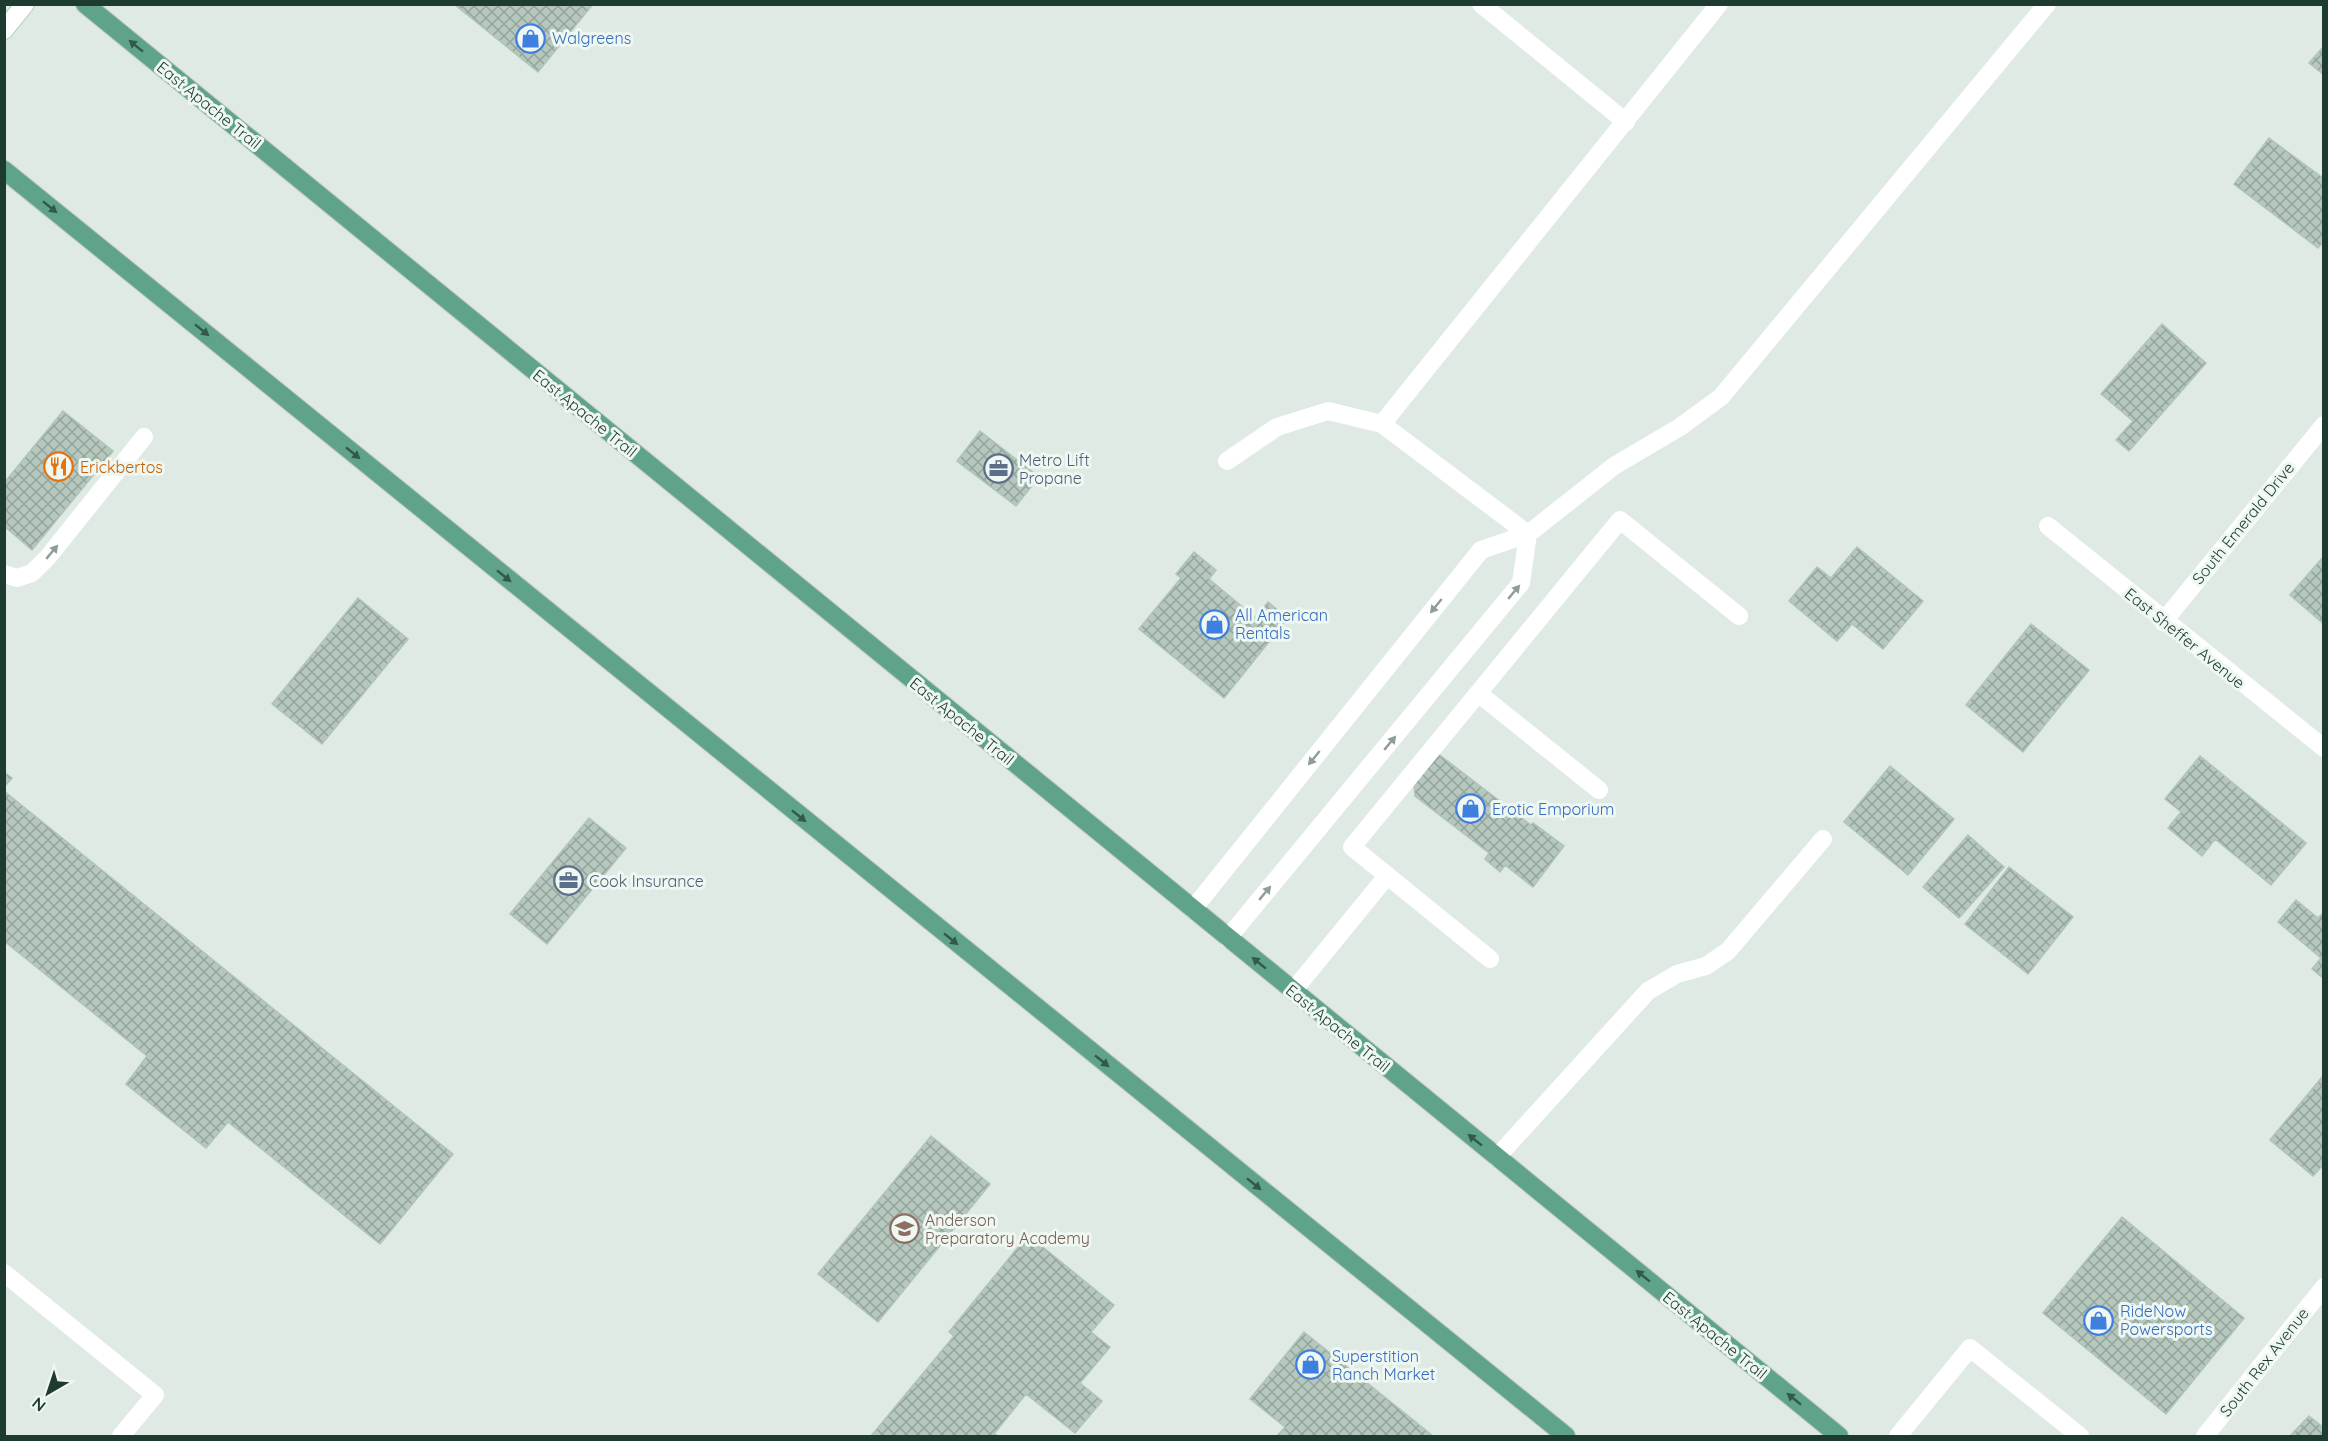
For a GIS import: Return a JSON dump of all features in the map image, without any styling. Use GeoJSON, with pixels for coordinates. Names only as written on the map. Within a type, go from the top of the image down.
{"type":"FeatureCollection","features":[{"type":"Feature","properties":{"kind":"main road","name":"East Apache Trail"},"geometry":{"type":"LineString","coordinates":[[85,4],[1839,1437]]}},
{"type":"Feature","properties":{"kind":"main road"},"geometry":{"type":"LineString","coordinates":[[4,170],[1566,1437]]}},
{"type":"Feature","properties":{"kind":"street"},"geometry":{"type":"LineString","coordinates":[[4,30],[25,4]]}},
{"type":"Feature","properties":{"kind":"street"},"geometry":{"type":"LineString","coordinates":[[1481,4],[1626,122]]}},
{"type":"Feature","properties":{"kind":"street"},"geometry":{"type":"LineString","coordinates":[[1382,424],[1719,4]]}},
{"type":"Feature","properties":{"kind":"street"},"geometry":{"type":"LineString","coordinates":[[1193,909],[1481,550],[1528,534],[1614,466],[1680,427],[1721,397],[2047,4]]}},
{"type":"Feature","properties":{"kind":"street"},"geometry":{"type":"LineString","coordinates":[[1227,461],[1277,427],[1328,411],[1382,424],[1528,534]]}},
{"type":"Feature","properties":{"kind":"street","name":"South Emerald Drive"},"geometry":{"type":"LineString","coordinates":[[2163,622],[2324,425]]}},
{"type":"Feature","properties":{"kind":"street"},"geometry":{"type":"LineString","coordinates":[[4,574],[17,578],[32,573],[48,557],[144,437]]}},
{"type":"Feature","properties":{"kind":"street"},"geometry":{"type":"LineString","coordinates":[[1490,959],[1352,847],[1620,520],[1739,616]]}},
{"type":"Feature","properties":{"kind":"street","name":"East Sheffer Avenue"},"geometry":{"type":"LineString","coordinates":[[2048,526],[2163,622],[2324,748]]}},
{"type":"Feature","properties":{"kind":"street"},"geometry":{"type":"LineString","coordinates":[[1228,938],[1521,583],[1528,534]]}},
{"type":"Feature","properties":{"kind":"street"},"geometry":{"type":"LineString","coordinates":[[1478,693],[1599,790]]}},
{"type":"Feature","properties":{"kind":"street"},"geometry":{"type":"LineString","coordinates":[[1497,1157],[1648,991],[1677,974],[1706,966],[1728,951],[1823,838]]}},
{"type":"Feature","properties":{"kind":"street"},"geometry":{"type":"LineString","coordinates":[[1293,991],[1387,876]]}},
{"type":"Feature","properties":{"kind":"street"},"geometry":{"type":"LineString","coordinates":[[4,1273],[155,1395],[122,1437]]}},
{"type":"Feature","properties":{"kind":"street","name":"South Rex Avenue"},"geometry":{"type":"LineString","coordinates":[[2205,1437],[2324,1287]]}},
{"type":"Feature","properties":{"kind":"street"},"geometry":{"type":"LineString","coordinates":[[1898,1437],[1970,1348],[2080,1437]]}},
{"type":"Feature","properties":{"kind":"building","name":"Walgreens"},"geometry":{"type":"Polygon","coordinates":[[[454,4],[593,4],[538,72],[454,4]]]}},
{"type":"Feature","properties":{"kind":"building"},"geometry":{"type":"Polygon","coordinates":[[[2324,46],[2324,75],[2309,63],[2324,46]]]}},
{"type":"Feature","properties":{"kind":"building"},"geometry":{"type":"Polygon","coordinates":[[[2269,138],[2324,179],[2324,241],[2318,248],[2234,184],[2269,138]]]}},
{"type":"Feature","properties":{"kind":"building"},"geometry":{"type":"Polygon","coordinates":[[[2162,324],[2206,363],[2129,451],[2116,440],[2133,421],[2101,394],[2162,324]]]}},
{"type":"Feature","properties":{"kind":"building","name":"Erickbertos"},"geometry":{"type":"Polygon","coordinates":[[[63,411],[113,451],[32,550],[4,526],[4,483],[63,411]]]}},
{"type":"Feature","properties":{"kind":"building","name":"Metro Lift Propane"},"geometry":{"type":"Polygon","coordinates":[[[980,431],[1039,477],[1016,506],[957,461],[980,431]]]}},
{"type":"Feature","properties":{"kind":"building"},"geometry":{"type":"Polygon","coordinates":[[[1857,547],[1923,601],[1883,649],[1852,624],[1837,641],[1789,601],[1817,567],[1831,578],[1857,547]]]}},
{"type":"Feature","properties":{"kind":"building","name":"All American Rentals"},"geometry":{"type":"Polygon","coordinates":[[[1194,552],[1216,570],[1209,579],[1256,618],[1268,602],[1288,618],[1224,698],[1139,629],[1181,578],[1176,574],[1194,552]]]}},
{"type":"Feature","properties":{"kind":"building"},"geometry":{"type":"Polygon","coordinates":[[[2324,556],[2324,624],[2290,595],[2324,556]]]}},
{"type":"Feature","properties":{"kind":"building"},"geometry":{"type":"Polygon","coordinates":[[[358,598],[408,639],[322,744],[272,704],[358,598]]]}},
{"type":"Feature","properties":{"kind":"building"},"geometry":{"type":"Polygon","coordinates":[[[2031,624],[2089,670],[2023,752],[1966,705],[2031,624]]]}},
{"type":"Feature","properties":{"kind":"building","name":"Erotic Emporium"},"geometry":{"type":"Polygon","coordinates":[[[1437,753],[1531,825],[1533,823],[1564,846],[1533,887],[1505,865],[1500,872],[1485,859],[1489,853],[1415,796],[1414,783],[1437,753]]]}},
{"type":"Feature","properties":{"kind":"building"},"geometry":{"type":"Polygon","coordinates":[[[2200,756],[2306,843],[2271,885],[2215,839],[2202,856],[2168,828],[2181,812],[2165,799],[2200,756]]]}},
{"type":"Feature","properties":{"kind":"building"},"geometry":{"type":"Polygon","coordinates":[[[1890,766],[1954,819],[1908,875],[1844,822],[1890,766]]]}},
{"type":"Feature","properties":{"kind":"building"},"geometry":{"type":"Polygon","coordinates":[[[4,772],[12,778],[4,787],[4,772]]]}},
{"type":"Feature","properties":{"kind":"building"},"geometry":{"type":"Polygon","coordinates":[[[4,791],[453,1154],[380,1244],[228,1122],[206,1148],[126,1084],[147,1056],[4,941],[4,791]]]}},
{"type":"Feature","properties":{"kind":"building","name":"Cook Insurance"},"geometry":{"type":"Polygon","coordinates":[[[589,818],[626,848],[547,944],[510,914],[589,818]]]}},
{"type":"Feature","properties":{"kind":"building"},"geometry":{"type":"Polygon","coordinates":[[[1968,835],[2004,867],[1959,918],[1923,887],[1968,835]]]}},
{"type":"Feature","properties":{"kind":"building"},"geometry":{"type":"Polygon","coordinates":[[[2009,867],[2073,917],[2028,974],[1965,924],[2009,867]]]}},
{"type":"Feature","properties":{"kind":"building"},"geometry":{"type":"Polygon","coordinates":[[[2296,900],[2318,918],[2324,912],[2324,979],[2312,969],[2321,958],[2278,922],[2296,900]]]}},
{"type":"Feature","properties":{"kind":"building"},"geometry":{"type":"Polygon","coordinates":[[[2322,1077],[2324,1164],[2313,1176],[2270,1140],[2322,1077]]]}},
{"type":"Feature","properties":{"kind":"building","name":"Anderson Preparatory Academy"},"geometry":{"type":"Polygon","coordinates":[[[931,1136],[990,1184],[878,1322],[818,1274],[931,1136]]]}},
{"type":"Feature","properties":{"kind":"building"},"geometry":{"type":"Polygon","coordinates":[[[2122,1217],[2244,1318],[2166,1414],[2043,1313],[2122,1217]]]}},
{"type":"Feature","properties":{"kind":"building"},"geometry":{"type":"Polygon","coordinates":[[[1028,1235],[1114,1305],[1091,1332],[1110,1347],[1080,1383],[1102,1401],[1075,1433],[1026,1394],[994,1434],[998,1436],[871,1436],[954,1336],[949,1332],[1028,1235]]]}},
{"type":"Feature","properties":{"kind":"building","name":"Superstition Ranch Market"},"geometry":{"type":"Polygon","coordinates":[[[1304,1332],[1433,1436],[1277,1436],[1285,1427],[1250,1399],[1304,1332]]]}},
{"type":"Feature","properties":{"kind":"building"},"geometry":{"type":"Polygon","coordinates":[[[2309,1416],[2324,1428],[2324,1436],[2290,1436],[2309,1416]]]}},
{"type":"Feature","properties":{"kind":"place","name":"Walgreens"},"geometry":{"type":"Point","coordinates":[531,38]}},
{"type":"Feature","properties":{"kind":"place","name":"Erickbertos"},"geometry":{"type":"Point","coordinates":[59,467]}},
{"type":"Feature","properties":{"kind":"place","name":"Metro Lift Propane"},"geometry":{"type":"Point","coordinates":[998,469]}},
{"type":"Feature","properties":{"kind":"place","name":"All American Rentals"},"geometry":{"type":"Point","coordinates":[1214,624]}},
{"type":"Feature","properties":{"kind":"place","name":"Erotic Emporium"},"geometry":{"type":"Point","coordinates":[1471,809]}},
{"type":"Feature","properties":{"kind":"place","name":"Cook Insurance"},"geometry":{"type":"Point","coordinates":[568,881]}},
{"type":"Feature","properties":{"kind":"place","name":"Anderson Preparatory Academy"},"geometry":{"type":"Point","coordinates":[904,1229]}},
{"type":"Feature","properties":{"kind":"place","name":"RideNow Powersports"},"geometry":{"type":"Point","coordinates":[2099,1320]}},
{"type":"Feature","properties":{"kind":"place","name":"Superstition Ranch Market"},"geometry":{"type":"Point","coordinates":[1311,1365]}}]}
